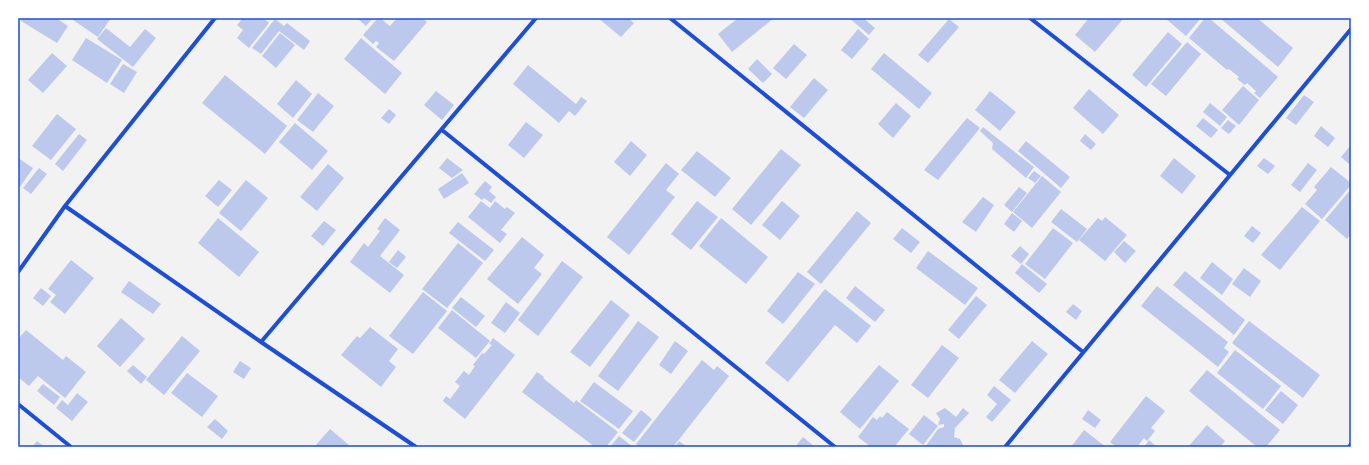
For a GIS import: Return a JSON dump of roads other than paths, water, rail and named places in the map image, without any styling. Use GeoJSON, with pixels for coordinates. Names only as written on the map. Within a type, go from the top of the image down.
{"type":"FeatureCollection","features":[{"type":"Feature","properties":{"kind":"street"},"geometry":{"type":"LineString","coordinates":[[18,272],[65,206],[215,18]]}},
{"type":"Feature","properties":{"kind":"street"},"geometry":{"type":"LineString","coordinates":[[261,342],[536,18]]}},
{"type":"Feature","properties":{"kind":"street"},"geometry":{"type":"LineString","coordinates":[[670,18],[1083,352]]}},
{"type":"Feature","properties":{"kind":"street"},"geometry":{"type":"LineString","coordinates":[[1030,18],[1230,175]]}},
{"type":"Feature","properties":{"kind":"street"},"geometry":{"type":"LineString","coordinates":[[1005,447],[1351,29]]}},
{"type":"Feature","properties":{"kind":"street"},"geometry":{"type":"LineString","coordinates":[[442,130],[835,447]]}},
{"type":"Feature","properties":{"kind":"street"},"geometry":{"type":"LineString","coordinates":[[65,206],[416,447]]}},
{"type":"Feature","properties":{"kind":"street"},"geometry":{"type":"LineString","coordinates":[[18,404],[71,447]]}}]}
